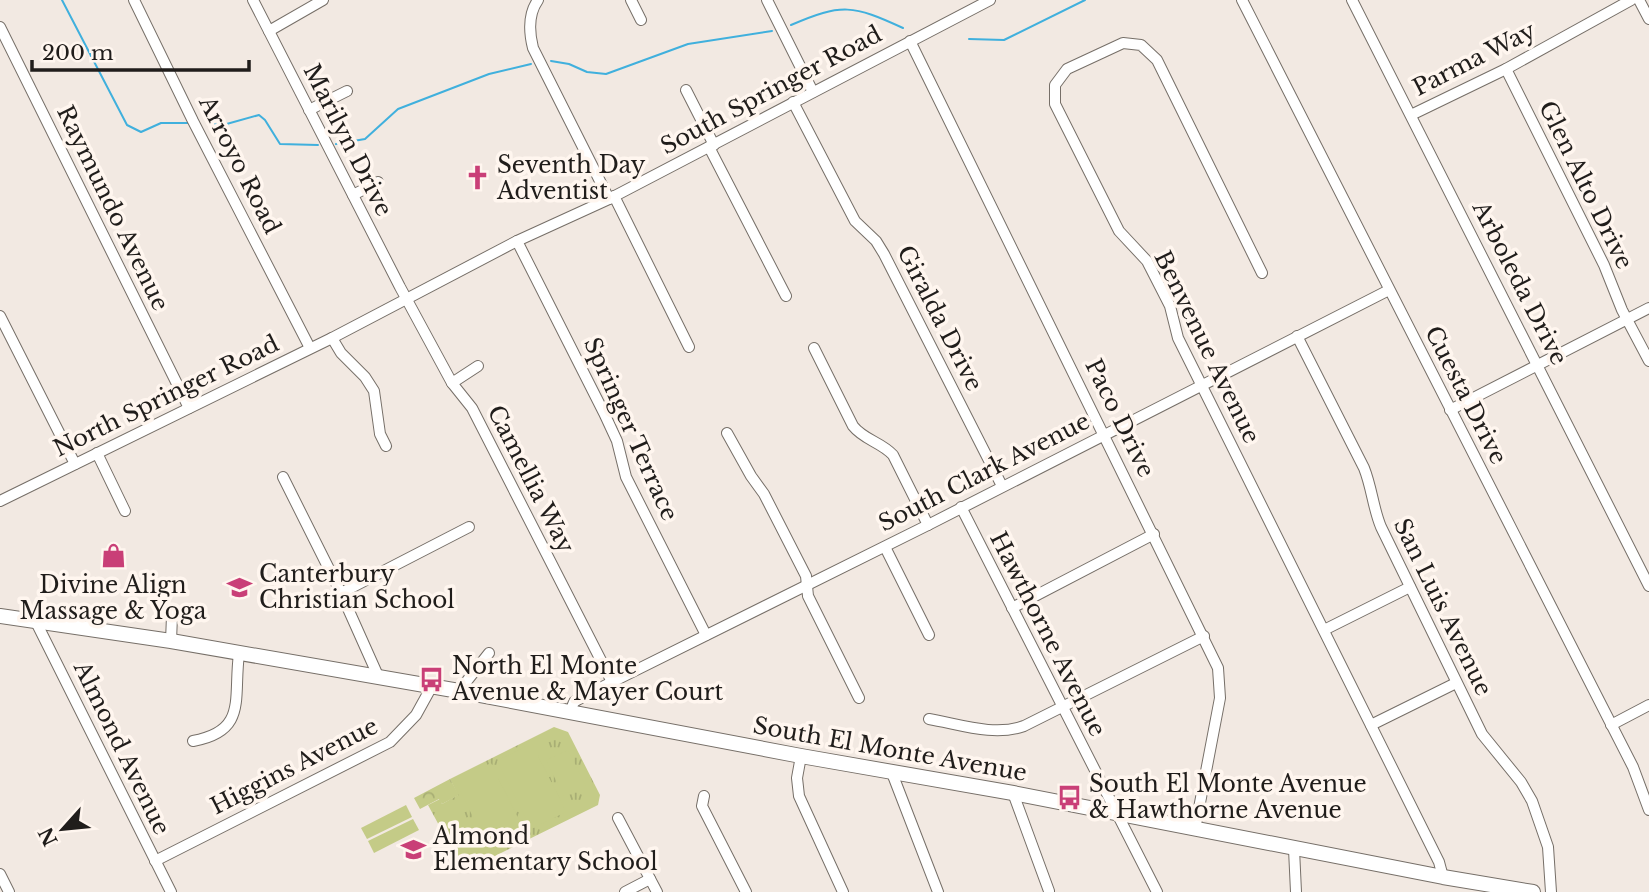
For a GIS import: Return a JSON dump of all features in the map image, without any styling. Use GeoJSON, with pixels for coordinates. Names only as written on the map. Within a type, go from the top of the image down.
{"type":"FeatureCollection","features":[{"type":"Feature","properties":{"kind":"main road","name":"South El Monte Avenue"},"geometry":{"type":"LineString","coordinates":[[0,616],[171,640],[460,691],[1528,892]]}},
{"type":"Feature","properties":{"kind":"street","name":"Arroyo Road"},"geometry":{"type":"LineString","coordinates":[[134,0],[310,348]]}},
{"type":"Feature","properties":{"kind":"street","name":"Marilyn Drive"},"geometry":{"type":"LineString","coordinates":[[253,0],[407,299]]}},
{"type":"Feature","properties":{"kind":"street"},"geometry":{"type":"LineString","coordinates":[[269,31],[323,0]]}},
{"type":"Feature","properties":{"kind":"street"},"geometry":{"type":"LineString","coordinates":[[538,0],[533,7],[529,31],[533,48],[689,347]]}},
{"type":"Feature","properties":{"kind":"street"},"geometry":{"type":"LineString","coordinates":[[631,0],[641,20]]}},
{"type":"Feature","properties":{"kind":"street"},"geometry":{"type":"LineString","coordinates":[[767,0],[813,92]]}},
{"type":"Feature","properties":{"kind":"street","name":"South Springer Road"},"geometry":{"type":"LineString","coordinates":[[310,348],[517,241],[612,197],[990,0]]}},
{"type":"Feature","properties":{"kind":"street","name":"Cuesta Drive"},"geometry":{"type":"LineString","coordinates":[[1242,0],[1633,767],[1649,810]]}},
{"type":"Feature","properties":{"kind":"street","name":"Arboleda Drive"},"geometry":{"type":"LineString","coordinates":[[1353,0],[1649,586]]}},
{"type":"Feature","properties":{"kind":"street","name":"Parma Way"},"geometry":{"type":"LineString","coordinates":[[1410,115],[1506,69],[1631,0]]}},
{"type":"Feature","properties":{"kind":"street"},"geometry":{"type":"LineString","coordinates":[[1639,0],[1649,19]]}},
{"type":"Feature","properties":{"kind":"street","name":"Raymundo Avenue"},"geometry":{"type":"LineString","coordinates":[[0,27],[189,408]]}},
{"type":"Feature","properties":{"kind":"street","name":"Paco Drive"},"geometry":{"type":"LineString","coordinates":[[910,41],[1218,668],[1221,684],[1195,829]]}},
{"type":"Feature","properties":{"kind":"street","name":"Benvenue Avenue"},"geometry":{"type":"LineString","coordinates":[[1262,273],[1157,60],[1141,45],[1123,43],[1067,69],[1055,85],[1055,104],[1119,232],[1147,261],[1170,306],[1178,338],[1439,862],[1443,877]]}},
{"type":"Feature","properties":{"kind":"street","name":"Glen Alto Drive"},"geometry":{"type":"LineString","coordinates":[[1506,69],[1649,360]]}},
{"type":"Feature","properties":{"kind":"street"},"geometry":{"type":"LineString","coordinates":[[686,90],[786,296]]}},
{"type":"Feature","properties":{"kind":"street"},"geometry":{"type":"LineString","coordinates":[[309,110],[347,91]]}},
{"type":"Feature","properties":{"kind":"street","name":"Giralda Drive"},"geometry":{"type":"LineString","coordinates":[[793,102],[855,221],[876,241],[884,254],[1002,486]]}},
{"type":"Feature","properties":{"kind":"street"},"geometry":{"type":"LineString","coordinates":[[353,195],[378,182]]}},
{"type":"Feature","properties":{"kind":"street","name":"Springer Terrace"},"geometry":{"type":"LineString","coordinates":[[517,241],[604,413],[617,441],[626,477],[706,635]]}},
{"type":"Feature","properties":{"kind":"street","name":"South Clark Avenue"},"geometry":{"type":"LineString","coordinates":[[576,713],[574,702],[597,689],[885,547],[1389,290]]}},
{"type":"Feature","properties":{"kind":"street","name":"Camellia Way"},"geometry":{"type":"LineString","coordinates":[[407,299],[452,383],[472,408],[612,682]]}},
{"type":"Feature","properties":{"kind":"street"},"geometry":{"type":"LineString","coordinates":[[1450,410],[1649,308]]}},
{"type":"Feature","properties":{"kind":"street"},"geometry":{"type":"LineString","coordinates":[[0,316],[75,464]]}},
{"type":"Feature","properties":{"kind":"street","name":"San Luis Avenue"},"geometry":{"type":"LineString","coordinates":[[1297,336],[1364,468],[1370,483],[1373,509],[1456,683],[1482,734],[1521,782],[1532,801],[1548,847],[1551,892]]}},
{"type":"Feature","properties":{"kind":"street"},"geometry":{"type":"LineString","coordinates":[[332,338],[341,353],[365,377],[374,391],[380,434],[386,446]]}},
{"type":"Feature","properties":{"kind":"street","name":"North Springer Road"},"geometry":{"type":"LineString","coordinates":[[0,501],[310,348]]}},
{"type":"Feature","properties":{"kind":"street"},"geometry":{"type":"LineString","coordinates":[[814,348],[853,426],[861,435],[888,449],[893,455],[928,525]]}},
{"type":"Feature","properties":{"kind":"street"},"geometry":{"type":"LineString","coordinates":[[452,383],[478,366]]}},
{"type":"Feature","properties":{"kind":"street"},"geometry":{"type":"LineString","coordinates":[[727,433],[764,494],[806,576],[808,596],[859,698]]}},
{"type":"Feature","properties":{"kind":"street"},"geometry":{"type":"LineString","coordinates":[[97,453],[125,511]]}},
{"type":"Feature","properties":{"kind":"street"},"geometry":{"type":"LineString","coordinates":[[283,477],[341,593],[379,678]]}},
{"type":"Feature","properties":{"kind":"street","name":"Hawthorne Avenue"},"geometry":{"type":"LineString","coordinates":[[961,507],[1157,892]]}},
{"type":"Feature","properties":{"kind":"street"},"geometry":{"type":"LineString","coordinates":[[341,593],[469,527]]}},
{"type":"Feature","properties":{"kind":"street"},"geometry":{"type":"LineString","coordinates":[[1012,608],[1154,534]]}},
{"type":"Feature","properties":{"kind":"street"},"geometry":{"type":"LineString","coordinates":[[885,547],[929,635]]}},
{"type":"Feature","properties":{"kind":"street"},"geometry":{"type":"LineString","coordinates":[[1324,630],[1410,587]]}},
{"type":"Feature","properties":{"kind":"street"},"geometry":{"type":"LineString","coordinates":[[168,609],[172,616],[171,640]]}},
{"type":"Feature","properties":{"kind":"street","name":"Almond Avenue"},"geometry":{"type":"LineString","coordinates":[[36,622],[171,892]]}},
{"type":"Feature","properties":{"kind":"street"},"geometry":{"type":"LineString","coordinates":[[54,657],[51,635],[55,625]]}},
{"type":"Feature","properties":{"kind":"street"},"geometry":{"type":"LineString","coordinates":[[929,719],[1010,731],[1062,708],[1204,636]]}},
{"type":"Feature","properties":{"kind":"street"},"geometry":{"type":"LineString","coordinates":[[460,691],[489,653]]}},
{"type":"Feature","properties":{"kind":"street"},"geometry":{"type":"LineString","coordinates":[[193,741],[212,737],[228,726],[233,712],[239,654]]}},
{"type":"Feature","properties":{"kind":"street"},"geometry":{"type":"LineString","coordinates":[[1371,725],[1456,683]]}},
{"type":"Feature","properties":{"kind":"street","name":"Higgins Avenue"},"geometry":{"type":"LineString","coordinates":[[155,861],[390,741],[416,715],[432,687]]}},
{"type":"Feature","properties":{"kind":"street"},"geometry":{"type":"LineString","coordinates":[[1611,725],[1649,705]]}},
{"type":"Feature","properties":{"kind":"street"},"geometry":{"type":"LineString","coordinates":[[800,756],[797,778],[799,796],[843,892]]}},
{"type":"Feature","properties":{"kind":"street"},"geometry":{"type":"LineString","coordinates":[[892,773],[938,892]]}},
{"type":"Feature","properties":{"kind":"street"},"geometry":{"type":"LineString","coordinates":[[1013,793],[1049,891]]}},
{"type":"Feature","properties":{"kind":"street"},"geometry":{"type":"LineString","coordinates":[[704,796],[702,806],[746,892]]}},
{"type":"Feature","properties":{"kind":"street"},"geometry":{"type":"LineString","coordinates":[[618,818],[657,892]]}},
{"type":"Feature","properties":{"kind":"street"},"geometry":{"type":"LineString","coordinates":[[1294,849],[1296,892]]}},
{"type":"Feature","properties":{"kind":"street"},"geometry":{"type":"LineString","coordinates":[[0,874],[9,892]]}},
{"type":"Feature","properties":{"kind":"street"},"geometry":{"type":"LineString","coordinates":[[625,892],[650,879]]}},
{"type":"Feature","properties":{"kind":"green space"},"geometry":{"type":"Polygon","coordinates":[[[554,727],[568,732],[600,795],[598,805],[491,858],[468,830],[447,840],[428,805],[440,799],[442,804],[458,795],[450,779],[554,727]]]}},
{"type":"Feature","properties":{"kind":"green space"},"geometry":{"type":"Polygon","coordinates":[[[532,743],[566,812],[531,829],[497,761],[532,743]]]}},
{"type":"Feature","properties":{"kind":"green space"},"geometry":{"type":"Polygon","coordinates":[[[568,750],[586,786],[564,797],[546,760],[568,750]]]}},
{"type":"Feature","properties":{"kind":"green space"},"geometry":{"type":"Polygon","coordinates":[[[491,763],[525,832],[489,849],[455,781],[491,763]]]}},
{"type":"Feature","properties":{"kind":"green space"},"geometry":{"type":"Polygon","coordinates":[[[450,779],[459,795],[442,804],[439,799],[420,809],[414,798],[450,779]]]}},
{"type":"Feature","properties":{"kind":"green space"},"geometry":{"type":"Polygon","coordinates":[[[406,805],[412,817],[367,839],[361,828],[406,805]]]}},
{"type":"Feature","properties":{"kind":"green space"},"geometry":{"type":"Polygon","coordinates":[[[413,819],[419,830],[374,853],[368,841],[413,819]]]}},
{"type":"Feature","properties":{"kind":"green space"},"geometry":{"type":"Polygon","coordinates":[[[468,830],[475,830],[480,834],[490,856],[466,868],[460,866],[447,840],[468,830]]]}},
{"type":"Feature","properties":{"kind":"waterway"},"geometry":{"type":"LineString","coordinates":[[62,0],[127,125],[141,132],[161,123],[188,123]]}},
{"type":"Feature","properties":{"kind":"waterway"},"geometry":{"type":"LineString","coordinates":[[969,39],[1004,40],[1085,0]]}},
{"type":"Feature","properties":{"kind":"waterway"},"geometry":{"type":"LineString","coordinates":[[791,25],[823,13],[847,10],[872,15],[903,28]]}},
{"type":"Feature","properties":{"kind":"waterway"},"geometry":{"type":"LineString","coordinates":[[551,61],[569,64],[587,72],[606,74],[688,44],[772,31]]}},
{"type":"Feature","properties":{"kind":"waterway"},"geometry":{"type":"LineString","coordinates":[[336,144],[365,139],[398,109],[489,74],[531,64]]}},
{"type":"Feature","properties":{"kind":"waterway"},"geometry":{"type":"LineString","coordinates":[[208,124],[223,125],[259,115],[280,144],[318,145]]}},
{"type":"Feature","properties":{"kind":"place","name":"Seventh Day Adventist"},"geometry":{"type":"Point","coordinates":[477,178]}},
{"type":"Feature","properties":{"kind":"place","name":"Divine Align Massage & Yoga"},"geometry":{"type":"Point","coordinates":[113,555]}},
{"type":"Feature","properties":{"kind":"place","name":"Canterbury Christian School"},"geometry":{"type":"Point","coordinates":[239,587]}},
{"type":"Feature","properties":{"kind":"place","name":"North El Monte Avenue & Mayer Court"},"geometry":{"type":"Point","coordinates":[432,679]}},
{"type":"Feature","properties":{"kind":"place","name":"South El Monte Avenue & Hawthorne Avenue"},"geometry":{"type":"Point","coordinates":[1069,797]}},
{"type":"Feature","properties":{"kind":"place","name":"Almond Elementary School"},"geometry":{"type":"Point","coordinates":[413,849]}}]}
